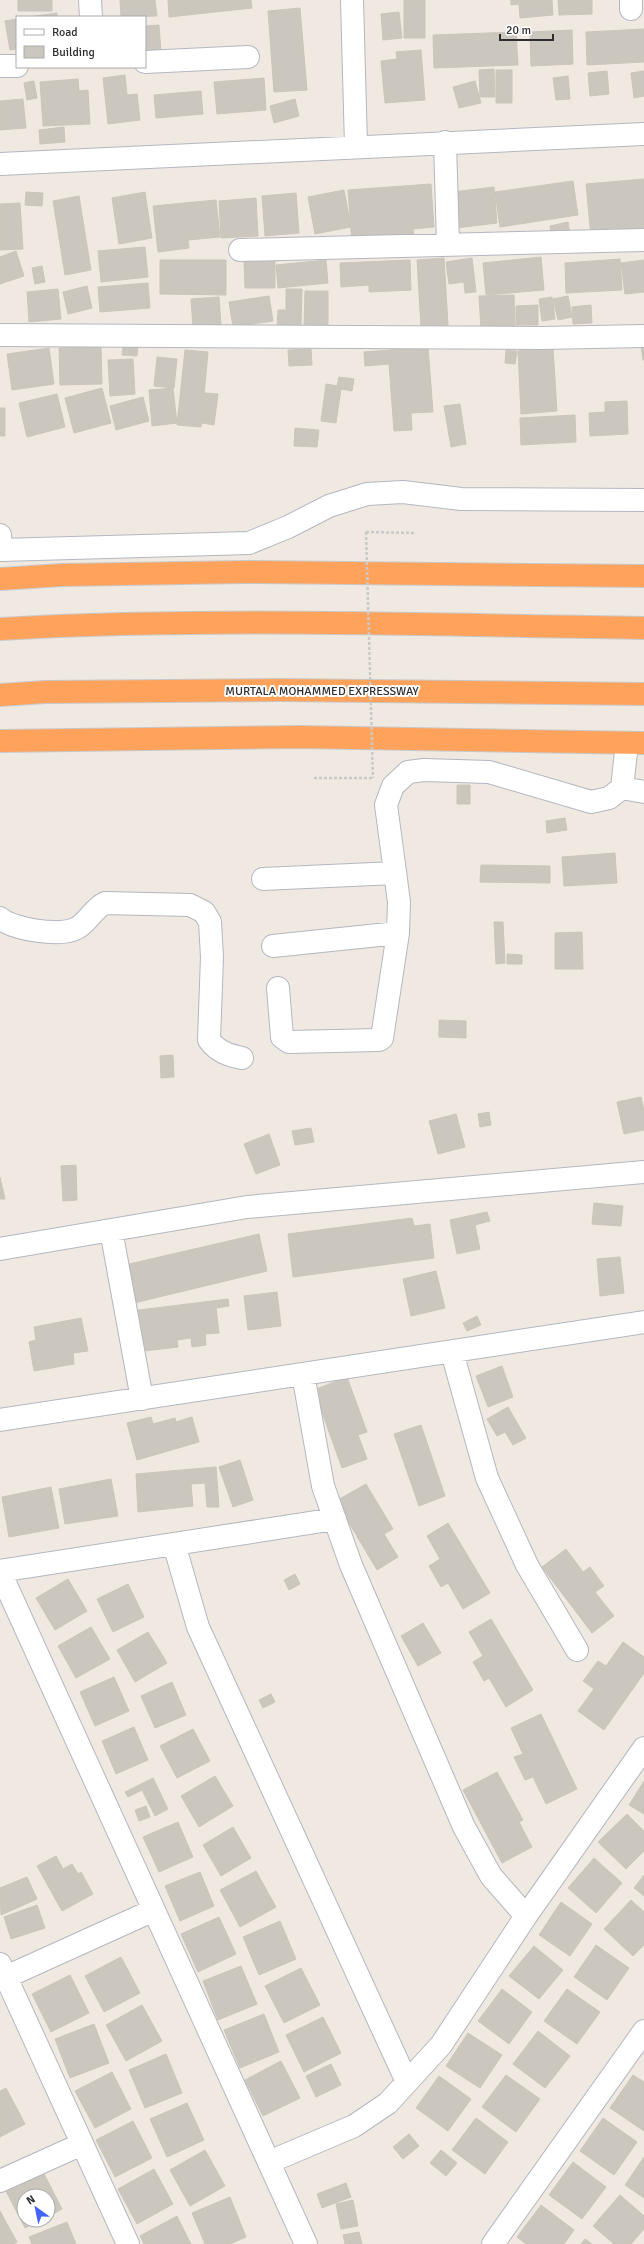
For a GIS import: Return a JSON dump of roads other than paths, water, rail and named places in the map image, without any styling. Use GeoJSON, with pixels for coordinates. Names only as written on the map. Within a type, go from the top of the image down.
{"type":"FeatureCollection","features":[{"type":"Feature","properties":{"kind":"highway"},"geometry":{"type":"LineString","coordinates":[[0,579],[62,575],[245,572],[639,575]]}},
{"type":"Feature","properties":{"kind":"highway"},"geometry":{"type":"LineString","coordinates":[[0,629],[69,625],[313,623],[644,628]]}},
{"type":"Feature","properties":{"kind":"highway","name":"MURTALA MOHAMMED EXPRESSWAY"},"geometry":{"type":"LineString","coordinates":[[0,696],[45,692],[278,690],[644,694]]}},
{"type":"Feature","properties":{"kind":"highway"},"geometry":{"type":"LineString","coordinates":[[0,741],[300,737],[635,743]]}},
{"type":"Feature","properties":{"kind":"street"},"geometry":{"type":"LineString","coordinates":[[90,0],[91,16]]}},
{"type":"Feature","properties":{"kind":"street"},"geometry":{"type":"LineString","coordinates":[[352,0],[356,146]]}},
{"type":"Feature","properties":{"kind":"street"},"geometry":{"type":"LineString","coordinates":[[146,62],[248,57]]}},
{"type":"Feature","properties":{"kind":"street"},"geometry":{"type":"LineString","coordinates":[[0,66],[16,66]]}},
{"type":"Feature","properties":{"kind":"street"},"geometry":{"type":"LineString","coordinates":[[0,164],[356,146],[644,134]]}},
{"type":"Feature","properties":{"kind":"street"},"geometry":{"type":"LineString","coordinates":[[445,142],[448,244]]}},
{"type":"Feature","properties":{"kind":"street"},"geometry":{"type":"LineString","coordinates":[[240,250],[644,240]]}},
{"type":"Feature","properties":{"kind":"street"},"geometry":{"type":"LineString","coordinates":[[0,336],[526,338],[644,336]]}},
{"type":"Feature","properties":{"kind":"street"},"geometry":{"type":"LineString","coordinates":[[0,535],[1,550],[249,543],[288,528],[329,506],[367,494],[403,492],[461,499],[644,500]]}},
{"type":"Feature","properties":{"kind":"street"},"geometry":{"type":"LineString","coordinates":[[278,988],[282,1037],[289,1042],[379,1040],[384,1034],[398,933],[399,902],[386,805],[393,786],[408,772],[424,770],[489,772],[592,802],[609,798],[622,788],[635,743]]}},
{"type":"Feature","properties":{"kind":"street"},"geometry":{"type":"LineString","coordinates":[[622,788],[644,792]]}},
{"type":"Feature","properties":{"kind":"street"},"geometry":{"type":"LineString","coordinates":[[263,879],[395,873]]}},
{"type":"Feature","properties":{"kind":"street"},"geometry":{"type":"LineString","coordinates":[[0,918],[4,922],[30,930],[69,932],[79,927],[96,908],[105,903],[190,905],[204,912],[210,922],[212,957],[209,1040],[215,1048],[225,1054],[242,1058]]}},
{"type":"Feature","properties":{"kind":"street"},"geometry":{"type":"LineString","coordinates":[[273,946],[398,933]]}},
{"type":"Feature","properties":{"kind":"street"},"geometry":{"type":"LineString","coordinates":[[0,1249],[247,1207],[644,1172]]}},
{"type":"Feature","properties":{"kind":"street"},"geometry":{"type":"LineString","coordinates":[[111,1230],[142,1399]]}},
{"type":"Feature","properties":{"kind":"street"},"geometry":{"type":"LineString","coordinates":[[0,1420],[644,1322]]}},
{"type":"Feature","properties":{"kind":"street"},"geometry":{"type":"LineString","coordinates":[[452,1352],[487,1478],[527,1565],[577,1650]]}},
{"type":"Feature","properties":{"kind":"street"},"geometry":{"type":"LineString","coordinates":[[303,1374],[323,1486],[351,1565],[464,1827],[492,1876],[526,1916]]}},
{"type":"Feature","properties":{"kind":"street"},"geometry":{"type":"LineString","coordinates":[[306,2244],[0,1571],[335,1519]]}},
{"type":"Feature","properties":{"kind":"street"},"geometry":{"type":"LineString","coordinates":[[174,1544],[198,1626],[407,2082]]}},
{"type":"Feature","properties":{"kind":"street"},"geometry":{"type":"LineString","coordinates":[[269,2162],[354,2126],[388,2103],[441,2045],[526,1916],[644,1748]]}},
{"type":"Feature","properties":{"kind":"street"},"geometry":{"type":"LineString","coordinates":[[128,2244],[3,1970],[154,1910]]}},
{"type":"Feature","properties":{"kind":"street"},"geometry":{"type":"LineString","coordinates":[[493,2244],[644,2030]]}},
{"type":"Feature","properties":{"kind":"street"},"geometry":{"type":"LineString","coordinates":[[0,2181],[82,2144]]}}]}
